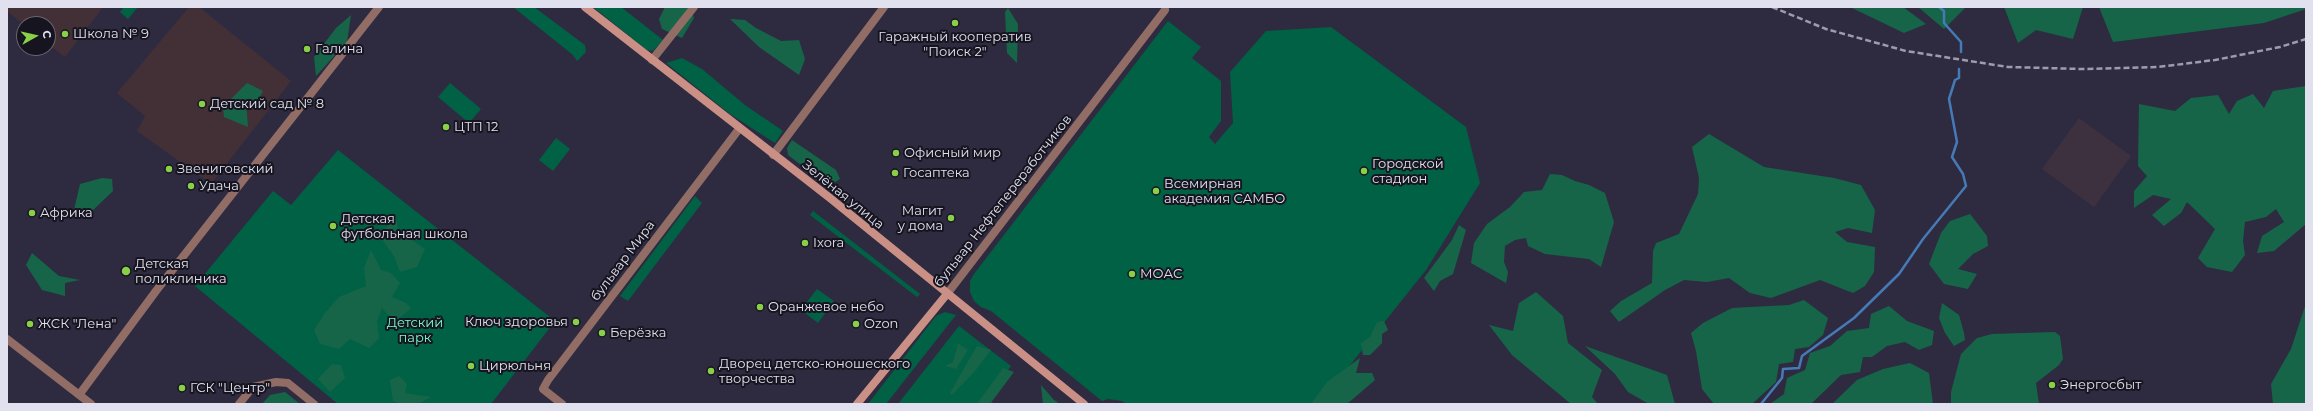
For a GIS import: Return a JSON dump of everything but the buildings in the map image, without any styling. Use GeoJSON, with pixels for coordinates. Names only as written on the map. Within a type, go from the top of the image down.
{"type":"FeatureCollection","features":[{"type":"Feature","properties":{"kind":"main road","name":"Зелёная улица"},"geometry":{"type":"LineString","coordinates":[[585,7],[773,155],[1084,404]]}},
{"type":"Feature","properties":{"kind":"main road","name":"бульвар Нефтепереработчиков"},"geometry":{"type":"LineString","coordinates":[[857,404],[947,294]]}},
{"type":"Feature","properties":{"kind":"street"},"geometry":{"type":"LineString","coordinates":[[79,395],[156,291],[379,7]]}},
{"type":"Feature","properties":{"kind":"street"},"geometry":{"type":"LineString","coordinates":[[652,60],[694,7]]}},
{"type":"Feature","properties":{"kind":"street"},"geometry":{"type":"LineString","coordinates":[[773,155],[884,7]]}},
{"type":"Feature","properties":{"kind":"street","name":"бульвар Нефтепереработчиков"},"geometry":{"type":"LineString","coordinates":[[947,294],[1166,10]]}},
{"type":"Feature","properties":{"kind":"street","name":"бульвар Мира"},"geometry":{"type":"LineString","coordinates":[[562,404],[543,389],[560,364],[739,129]]}},
{"type":"Feature","properties":{"kind":"street"},"geometry":{"type":"LineString","coordinates":[[7,339],[91,404]]}},
{"type":"Feature","properties":{"kind":"street"},"geometry":{"type":"LineString","coordinates":[[239,404],[253,387],[276,382],[288,383],[314,404]]}},
{"type":"Feature","properties":{"kind":"shaded area","name":"Школа № 9"},"geometry":{"type":"Polygon","coordinates":[[[7,7],[103,7],[65,57],[56,50],[56,16],[16,16],[16,18],[7,11],[7,7]]]}},
{"type":"Feature","properties":{"kind":"shaded area","name":"Детский сад № 8"},"geometry":{"type":"Polygon","coordinates":[[[189,7],[199,7],[291,81],[211,184],[137,131],[145,116],[117,93],[189,7]]]}},
{"type":"Feature","properties":{"kind":"shaded area"},"geometry":{"type":"Polygon","coordinates":[[[2079,118],[2131,156],[2094,207],[2042,169],[2079,118]]]}},
{"type":"Feature","properties":{"kind":"green space"},"geometry":{"type":"Polygon","coordinates":[[[124,7],[138,7],[128,19],[120,12],[124,7]]]}},
{"type":"Feature","properties":{"kind":"green space"},"geometry":{"type":"Polygon","coordinates":[[[513,7],[534,7],[585,45],[586,52],[577,61],[573,55],[513,7]]]}},
{"type":"Feature","properties":{"kind":"green space"},"geometry":{"type":"Polygon","coordinates":[[[593,7],[621,7],[663,40],[653,51],[647,50],[593,7]]]}},
{"type":"Feature","properties":{"kind":"green space"},"geometry":{"type":"Polygon","coordinates":[[[665,7],[690,7],[694,18],[682,38],[662,29],[659,19],[665,7]]]}},
{"type":"Feature","properties":{"kind":"green space"},"geometry":{"type":"Polygon","coordinates":[[[1850,7],[1903,7],[1926,24],[1904,33],[1850,7]]]}},
{"type":"Feature","properties":{"kind":"green space"},"geometry":{"type":"Polygon","coordinates":[[[1918,7],[1966,7],[1944,29],[1918,7]]]}},
{"type":"Feature","properties":{"kind":"green space"},"geometry":{"type":"Polygon","coordinates":[[[2004,7],[2083,7],[2073,39],[2036,30],[2018,43],[2004,7]]]}},
{"type":"Feature","properties":{"kind":"green space"},"geometry":{"type":"Polygon","coordinates":[[[2099,7],[2306,7],[2306,9],[2264,23],[2113,42],[2099,7]]]}},
{"type":"Feature","properties":{"kind":"green space"},"geometry":{"type":"Polygon","coordinates":[[[1008,8],[1018,24],[1017,63],[1007,53],[1005,12],[1008,8]]]}},
{"type":"Feature","properties":{"kind":"green space"},"geometry":{"type":"Polygon","coordinates":[[[351,15],[347,42],[316,76],[314,57],[336,28],[351,15]]]}},
{"type":"Feature","properties":{"kind":"green space"},"geometry":{"type":"Polygon","coordinates":[[[730,19],[745,20],[756,28],[781,41],[799,40],[805,59],[799,75],[759,47],[730,19]]]}},
{"type":"Feature","properties":{"kind":"green space","name":"Всемирная академия САМБО"},"geometry":{"type":"Polygon","coordinates":[[[1168,21],[1201,47],[1192,58],[1221,81],[1221,121],[1209,137],[1215,144],[1233,123],[1230,72],[1266,31],[1331,27],[1466,127],[1480,183],[1426,270],[1319,404],[1126,404],[1122,401],[1108,399],[1102,401],[991,311],[981,307],[974,301],[970,292],[970,281],[974,274],[1168,21]]]}},
{"type":"Feature","properties":{"kind":"green space"},"geometry":{"type":"Polygon","coordinates":[[[682,58],[702,69],[745,105],[783,131],[775,143],[730,114],[666,63],[682,58]]]}},
{"type":"Feature","properties":{"kind":"green space"},"geometry":{"type":"Polygon","coordinates":[[[247,83],[263,91],[258,100],[246,102],[248,127],[224,117],[223,107],[247,83]]]}},
{"type":"Feature","properties":{"kind":"green space"},"geometry":{"type":"Polygon","coordinates":[[[450,83],[481,109],[469,123],[438,97],[450,83]]]}},
{"type":"Feature","properties":{"kind":"green space"},"geometry":{"type":"Polygon","coordinates":[[[2306,86],[2306,224],[2274,251],[2257,253],[2262,236],[2284,222],[2276,209],[2266,217],[2245,222],[2243,241],[2245,255],[2232,272],[2207,267],[2198,258],[2215,229],[2187,202],[2181,213],[2164,226],[2152,215],[2171,199],[2153,195],[2134,208],[2134,191],[2147,176],[2138,166],[2139,104],[2175,111],[2191,98],[2218,95],[2229,114],[2237,101],[2253,94],[2264,108],[2273,91],[2306,86]]]}},
{"type":"Feature","properties":{"kind":"green space"},"geometry":{"type":"Polygon","coordinates":[[[1709,134],[1764,167],[1834,178],[1861,185],[1875,210],[1872,233],[1848,228],[1835,232],[1847,242],[1875,247],[1874,272],[1865,286],[1853,293],[1820,280],[1771,298],[1750,293],[1729,278],[1707,282],[1684,280],[1665,290],[1619,322],[1610,311],[1621,301],[1652,283],[1653,251],[1656,243],[1679,234],[1698,194],[1699,178],[1692,147],[1709,134]]]}},
{"type":"Feature","properties":{"kind":"green space"},"geometry":{"type":"Polygon","coordinates":[[[556,138],[570,149],[553,171],[539,160],[556,138]]]}},
{"type":"Feature","properties":{"kind":"green space"},"geometry":{"type":"Polygon","coordinates":[[[792,140],[836,170],[840,179],[829,186],[788,155],[787,148],[792,140]]]}},
{"type":"Feature","properties":{"kind":"green space","name":"Детский парк"},"geometry":{"type":"Polygon","coordinates":[[[338,150],[555,321],[491,404],[338,404],[195,286],[273,191],[291,205],[338,150]]]}},
{"type":"Feature","properties":{"kind":"green space"},"geometry":{"type":"Polygon","coordinates":[[[1550,174],[1562,175],[1589,185],[1605,193],[1614,222],[1601,267],[1589,259],[1545,254],[1528,246],[1526,238],[1515,240],[1505,246],[1504,262],[1508,272],[1506,283],[1471,263],[1474,243],[1487,224],[1510,207],[1524,192],[1542,190],[1550,174]]]}},
{"type":"Feature","properties":{"kind":"green space"},"geometry":{"type":"Polygon","coordinates":[[[102,178],[112,179],[113,191],[92,211],[74,210],[80,184],[102,178]]]}},
{"type":"Feature","properties":{"kind":"green space"},"geometry":{"type":"Polygon","coordinates":[[[695,196],[702,203],[628,301],[620,296],[695,196]]]}},
{"type":"Feature","properties":{"kind":"green space"},"geometry":{"type":"Polygon","coordinates":[[[813,211],[920,294],[917,297],[810,215],[813,211]]]}},
{"type":"Feature","properties":{"kind":"green space"},"geometry":{"type":"Polygon","coordinates":[[[1970,214],[1987,236],[1988,246],[1973,254],[1958,269],[1977,274],[1968,289],[1944,284],[1929,264],[1941,233],[1950,221],[1970,214]]]}},
{"type":"Feature","properties":{"kind":"green space"},"geometry":{"type":"Polygon","coordinates":[[[396,217],[399,235],[409,238],[425,249],[417,267],[400,272],[394,256],[379,235],[396,217]]]}},
{"type":"Feature","properties":{"kind":"green space"},"geometry":{"type":"Polygon","coordinates":[[[1459,225],[1466,230],[1453,274],[1440,281],[1434,291],[1424,278],[1452,240],[1459,225]]]}},
{"type":"Feature","properties":{"kind":"green space"},"geometry":{"type":"Polygon","coordinates":[[[371,250],[381,270],[391,273],[400,283],[392,297],[406,303],[411,308],[395,322],[382,308],[377,321],[379,338],[369,348],[350,339],[339,349],[320,344],[314,330],[325,313],[339,297],[366,286],[364,268],[371,250]]]}},
{"type":"Feature","properties":{"kind":"green space"},"geometry":{"type":"Polygon","coordinates":[[[32,253],[59,276],[80,280],[65,283],[65,296],[42,290],[26,265],[32,253]]]}},
{"type":"Feature","properties":{"kind":"green space"},"geometry":{"type":"Polygon","coordinates":[[[817,289],[834,301],[818,323],[801,310],[817,289]]]}},
{"type":"Feature","properties":{"kind":"green space"},"geometry":{"type":"Polygon","coordinates":[[[1536,292],[1563,316],[1568,343],[1602,370],[1592,397],[1598,404],[1571,404],[1512,355],[1489,325],[1513,331],[1519,303],[1536,292]]]}},
{"type":"Feature","properties":{"kind":"green space"},"geometry":{"type":"Polygon","coordinates":[[[1804,300],[1828,318],[1823,335],[1809,347],[1795,349],[1793,362],[1779,364],[1776,382],[1752,404],[1714,404],[1702,389],[1696,351],[1691,333],[1703,323],[1732,308],[1789,305],[1804,300]]]}},
{"type":"Feature","properties":{"kind":"green space"},"geometry":{"type":"Polygon","coordinates":[[[1942,303],[1959,315],[1965,340],[1954,346],[1945,333],[1939,318],[1942,303]]]}},
{"type":"Feature","properties":{"kind":"green space"},"geometry":{"type":"Polygon","coordinates":[[[2306,303],[2306,404],[2273,404],[2271,384],[2291,349],[2306,303]]]}},
{"type":"Feature","properties":{"kind":"green space"},"geometry":{"type":"Polygon","coordinates":[[[1889,306],[1907,321],[1934,331],[1932,345],[1919,350],[1905,342],[1887,346],[1872,357],[1863,357],[1860,372],[1841,375],[1811,404],[1770,404],[1784,394],[1787,378],[1805,370],[1810,353],[1830,346],[1847,331],[1869,328],[1871,314],[1889,306]]]}},
{"type":"Feature","properties":{"kind":"green space"},"geometry":{"type":"Polygon","coordinates":[[[945,312],[956,315],[886,404],[868,404],[936,316],[945,312]]]}},
{"type":"Feature","properties":{"kind":"green space"},"geometry":{"type":"Polygon","coordinates":[[[1384,321],[1388,330],[1382,334],[1382,343],[1370,355],[1363,355],[1361,343],[1370,337],[1377,322],[1384,321]]]}},
{"type":"Feature","properties":{"kind":"green space"},"geometry":{"type":"Polygon","coordinates":[[[959,326],[1011,366],[987,398],[994,404],[898,404],[959,326]]]}},
{"type":"Feature","properties":{"kind":"green space"},"geometry":{"type":"Polygon","coordinates":[[[2055,332],[2060,336],[2063,359],[2059,365],[2036,383],[2039,404],[1951,404],[1951,392],[1961,354],[1977,338],[1992,334],[2055,332]]]}},
{"type":"Feature","properties":{"kind":"green space"},"geometry":{"type":"Polygon","coordinates":[[[958,343],[968,350],[956,369],[945,366],[953,362],[958,343]]]}},
{"type":"Feature","properties":{"kind":"green space"},"geometry":{"type":"Polygon","coordinates":[[[977,346],[991,350],[975,371],[952,395],[950,393],[977,346]]]}},
{"type":"Feature","properties":{"kind":"green space"},"geometry":{"type":"Polygon","coordinates":[[[1585,346],[1667,375],[1675,404],[1649,404],[1628,392],[1615,374],[1585,346]]]}},
{"type":"Feature","properties":{"kind":"green space"},"geometry":{"type":"Polygon","coordinates":[[[1360,358],[1356,373],[1372,373],[1375,380],[1347,404],[1311,404],[1327,382],[1360,358]]]}},
{"type":"Feature","properties":{"kind":"green space"},"geometry":{"type":"Polygon","coordinates":[[[1910,363],[1929,373],[1933,404],[1832,404],[1857,380],[1883,369],[1910,363]]]}},
{"type":"Feature","properties":{"kind":"green space"},"geometry":{"type":"Polygon","coordinates":[[[332,364],[341,365],[345,378],[330,392],[318,379],[332,364]]]}},
{"type":"Feature","properties":{"kind":"green space"},"geometry":{"type":"Polygon","coordinates":[[[1003,368],[1014,372],[990,404],[977,404],[1003,368]]]}},
{"type":"Feature","properties":{"kind":"green space"},"geometry":{"type":"Polygon","coordinates":[[[399,376],[407,384],[405,393],[431,397],[418,404],[402,404],[393,401],[390,380],[399,376]]]}},
{"type":"Feature","properties":{"kind":"green space"},"geometry":{"type":"Polygon","coordinates":[[[1041,385],[1054,400],[1060,404],[1043,404],[1041,385]]]}},
{"type":"Feature","properties":{"kind":"green space"},"geometry":{"type":"Polygon","coordinates":[[[285,392],[300,404],[262,404],[270,395],[285,392]]]}},
{"type":"Feature","properties":{"kind":"waterway"},"geometry":{"type":"LineString","coordinates":[[1939,7],[1944,11],[1944,23],[1961,42],[1961,52]]}},
{"type":"Feature","properties":{"kind":"waterway"},"geometry":{"type":"LineString","coordinates":[[1761,404],[1782,378],[1783,369],[1799,368],[1802,356],[1854,318],[1899,274],[1923,239],[1966,186],[1963,174],[1952,157],[1957,142],[1949,99],[1955,80],[1959,78],[1959,69]]}},
{"type":"Feature","properties":{"kind":"railway"},"geometry":{"type":"LineString","coordinates":[[1772,7],[1826,29],[1906,51],[2008,67],[2083,69],[2158,67],[2215,60],[2280,47],[2306,39]]}},
{"type":"Feature","properties":{"kind":"place","name":"Гаражный кооператив \"Поиск 2\""},"geometry":{"type":"Point","coordinates":[955,23]}},
{"type":"Feature","properties":{"kind":"place","name":"Школа № 9"},"geometry":{"type":"Point","coordinates":[65,34]}},
{"type":"Feature","properties":{"kind":"place","name":"Галина"},"geometry":{"type":"Point","coordinates":[307,49]}},
{"type":"Feature","properties":{"kind":"place","name":"Детский сад № 8"},"geometry":{"type":"Point","coordinates":[202,104]}},
{"type":"Feature","properties":{"kind":"place","name":"ЦТП 12"},"geometry":{"type":"Point","coordinates":[446,127]}},
{"type":"Feature","properties":{"kind":"place","name":"Офисный мир"},"geometry":{"type":"Point","coordinates":[896,153]}},
{"type":"Feature","properties":{"kind":"place","name":"Звениговский"},"geometry":{"type":"Point","coordinates":[169,169]}},
{"type":"Feature","properties":{"kind":"place","name":"Городской стадион"},"geometry":{"type":"Point","coordinates":[1364,171]}},
{"type":"Feature","properties":{"kind":"place","name":"Госаптека"},"geometry":{"type":"Point","coordinates":[895,173]}},
{"type":"Feature","properties":{"kind":"place","name":"Удача"},"geometry":{"type":"Point","coordinates":[191,186]}},
{"type":"Feature","properties":{"kind":"place","name":"Всемирная академия САМБО"},"geometry":{"type":"Point","coordinates":[1156,191]}},
{"type":"Feature","properties":{"kind":"place","name":"Африка"},"geometry":{"type":"Point","coordinates":[32,213]}},
{"type":"Feature","properties":{"kind":"place","name":"Магит у дома"},"geometry":{"type":"Point","coordinates":[951,218]}},
{"type":"Feature","properties":{"kind":"place","name":"Детская футбольная школа"},"geometry":{"type":"Point","coordinates":[333,226]}},
{"type":"Feature","properties":{"kind":"place","name":"Ixora"},"geometry":{"type":"Point","coordinates":[805,243]}},
{"type":"Feature","properties":{"kind":"place","name":"Детская поликлиника"},"geometry":{"type":"Point","coordinates":[126,271]}},
{"type":"Feature","properties":{"kind":"place","name":"МОАС"},"geometry":{"type":"Point","coordinates":[1132,274]}},
{"type":"Feature","properties":{"kind":"place","name":"Оранжевое небо"},"geometry":{"type":"Point","coordinates":[760,307]}},
{"type":"Feature","properties":{"kind":"place","name":"Ключ здоровья"},"geometry":{"type":"Point","coordinates":[576,322]}},
{"type":"Feature","properties":{"kind":"place","name":"ЖСК \"Лена\""},"geometry":{"type":"Point","coordinates":[30,324]}},
{"type":"Feature","properties":{"kind":"place","name":"Ozon"},"geometry":{"type":"Point","coordinates":[856,324]}},
{"type":"Feature","properties":{"kind":"place","name":"Берёзка"},"geometry":{"type":"Point","coordinates":[602,333]}},
{"type":"Feature","properties":{"kind":"place","name":"Цирюльня"},"geometry":{"type":"Point","coordinates":[471,366]}},
{"type":"Feature","properties":{"kind":"place","name":"Дворец детско-юношеского творчества"},"geometry":{"type":"Point","coordinates":[711,371]}},
{"type":"Feature","properties":{"kind":"place","name":"Энергосбыт"},"geometry":{"type":"Point","coordinates":[2052,385]}},
{"type":"Feature","properties":{"kind":"place","name":"ГСК \"Центр\""},"geometry":{"type":"Point","coordinates":[182,388]}}]}
